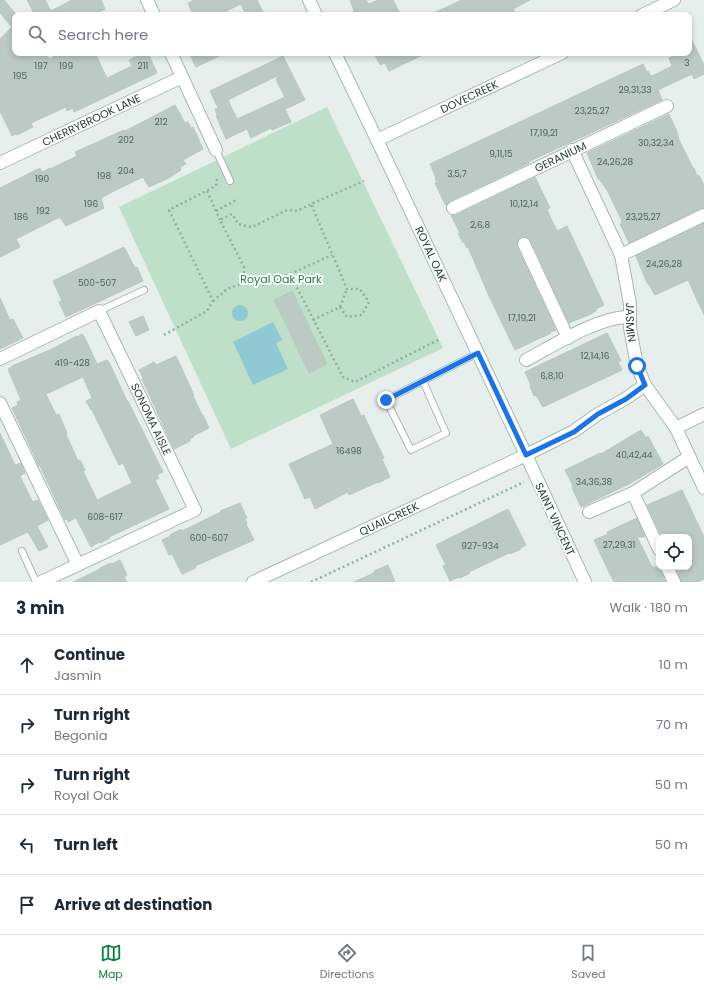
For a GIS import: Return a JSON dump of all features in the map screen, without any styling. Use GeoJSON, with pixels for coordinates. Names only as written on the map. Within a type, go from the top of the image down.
{"type":"FeatureCollection","features":[{"type":"Feature","properties":{"kind":"street"},"geometry":{"type":"LineString","coordinates":[[147,0],[153,12]]}},
{"type":"Feature","properties":{"kind":"street"},"geometry":{"type":"LineString","coordinates":[[309,0],[315,12]]}},
{"type":"Feature","properties":{"kind":"street"},"geometry":{"type":"LineString","coordinates":[[648,12],[674,0]]}},
{"type":"Feature","properties":{"kind":"street"},"geometry":{"type":"LineString","coordinates":[[172,56],[216,150]]}},
{"type":"Feature","properties":{"kind":"street","name":"ROYAL OAK"},"geometry":{"type":"LineString","coordinates":[[336,56],[526,455]]}},
{"type":"Feature","properties":{"kind":"street","name":"DOVECREEK"},"geometry":{"type":"LineString","coordinates":[[377,140],[556,56]]}},
{"type":"Feature","properties":{"kind":"street","name":"CHERRYBROOK LANE"},"geometry":{"type":"LineString","coordinates":[[0,163],[182,77]]}},
{"type":"Feature","properties":{"kind":"street","name":"GERANIUM"},"geometry":{"type":"LineString","coordinates":[[453,208],[667,106]]}},
{"type":"Feature","properties":{"kind":"street","name":"JASMIN"},"geometry":{"type":"LineString","coordinates":[[572,150],[621,255],[630,304],[630,328],[637,366],[645,385],[676,428],[704,488]]}},
{"type":"Feature","properties":{"kind":"street"},"geometry":{"type":"LineString","coordinates":[[621,255],[704,215]]}},
{"type":"Feature","properties":{"kind":"street"},"geometry":{"type":"LineString","coordinates":[[524,244],[568,338]]}},
{"type":"Feature","properties":{"kind":"street"},"geometry":{"type":"LineString","coordinates":[[0,359],[99,311]]}},
{"type":"Feature","properties":{"kind":"street","name":"SONOMA AISLE"},"geometry":{"type":"LineString","coordinates":[[42,582],[195,510],[99,311]]}},
{"type":"Feature","properties":{"kind":"street"},"geometry":{"type":"LineString","coordinates":[[526,360],[603,321],[620,317],[630,317]]}},
{"type":"Feature","properties":{"kind":"street","name":"QUAILCREEK"},"geometry":{"type":"LineString","coordinates":[[253,582],[574,432],[598,414],[626,399],[645,385]]}},
{"type":"Feature","properties":{"kind":"street"},"geometry":{"type":"LineString","coordinates":[[0,403],[78,565]]}},
{"type":"Feature","properties":{"kind":"street"},"geometry":{"type":"LineString","coordinates":[[676,428],[704,414]]}},
{"type":"Feature","properties":{"kind":"street","name":"SAINT VINCENT"},"geometry":{"type":"LineString","coordinates":[[526,455],[585,582]]}},
{"type":"Feature","properties":{"kind":"street"},"geometry":{"type":"LineString","coordinates":[[589,512],[633,493],[689,456]]}},
{"type":"Feature","properties":{"kind":"street"},"geometry":{"type":"LineString","coordinates":[[633,493],[656,543]]}},
{"type":"Feature","properties":{"kind":"street"},"geometry":{"type":"LineString","coordinates":[[668,570],[674,582]]}},
{"type":"Feature","properties":{"kind":"lane"},"geometry":{"type":"LineString","coordinates":[[216,150],[230,181]]}},
{"type":"Feature","properties":{"kind":"lane"},"geometry":{"type":"LineString","coordinates":[[99,311],[144,290]]}},
{"type":"Feature","properties":{"kind":"lane"},"geometry":{"type":"LineString","coordinates":[[424,381],[446,433],[411,450],[386,400],[478,353]]}},
{"type":"Feature","properties":{"kind":"lane"},"geometry":{"type":"LineString","coordinates":[[22,551],[36,582]]}},
{"type":"Feature","properties":{"kind":"path"},"geometry":{"type":"LineString","coordinates":[[213,301],[169,210],[216,186],[218,178],[226,174]]}},
{"type":"Feature","properties":{"kind":"path"},"geometry":{"type":"LineString","coordinates":[[220,220],[232,214],[238,224],[252,227],[287,210],[298,211],[364,181]]}},
{"type":"Feature","properties":{"kind":"path"},"geometry":{"type":"LineString","coordinates":[[207,191],[244,267],[244,283]]}},
{"type":"Feature","properties":{"kind":"path"},"geometry":{"type":"LineString","coordinates":[[216,211],[236,200]]}},
{"type":"Feature","properties":{"kind":"path"},"geometry":{"type":"LineString","coordinates":[[311,204],[347,289],[340,307],[313,320]]}},
{"type":"Feature","properties":{"kind":"path"},"geometry":{"type":"LineString","coordinates":[[164,335],[207,311],[213,301],[227,289],[244,283],[266,285],[332,254]]}},
{"type":"Feature","properties":{"kind":"path"},"geometry":{"type":"LineString","coordinates":[[290,274],[343,377],[355,382],[440,339]]}},
{"type":"Feature","properties":{"kind":"path"},"geometry":{"type":"LineString","coordinates":[[340,307],[347,316],[362,315],[369,302],[360,289],[347,289]]}},
{"type":"Feature","properties":{"kind":"path"},"geometry":{"type":"LineString","coordinates":[[311,582],[535,477]]}},
{"type":"Feature","properties":{"kind":"green space","name":"Royal Oak Park"},"geometry":{"type":"Polygon","coordinates":[[[327,107],[443,348],[231,449],[119,207],[327,107]]]}},
{"type":"Feature","properties":{"kind":"water"},"geometry":{"type":"Polygon","coordinates":[[[240,305],[246,307],[248,313],[246,319],[240,321],[234,319],[232,313],[234,307],[240,305]]]}},
{"type":"Feature","properties":{"kind":"water"},"geometry":{"type":"Polygon","coordinates":[[[273,322],[282,340],[276,343],[288,369],[253,385],[233,342],[273,322]]]}},
{"type":"Feature","properties":{"kind":"building"},"geometry":{"type":"Polygon","coordinates":[[[0,0],[4,0],[14,12],[12,12],[12,27],[0,13],[0,0]]]}},
{"type":"Feature","properties":{"kind":"building"},"geometry":{"type":"Polygon","coordinates":[[[27,0],[45,0],[51,11],[72,0],[101,0],[105,9],[100,12],[33,12],[27,0]]]}},
{"type":"Feature","properties":{"kind":"building"},"geometry":{"type":"Polygon","coordinates":[[[194,0],[257,0],[263,12],[245,12],[241,4],[224,12],[192,12],[188,3],[194,0]]]}},
{"type":"Feature","properties":{"kind":"building"},"geometry":{"type":"Polygon","coordinates":[[[350,0],[366,0],[369,4],[378,0],[393,0],[399,12],[352,12],[354,11],[350,0]]]}},
{"type":"Feature","properties":{"kind":"building"},"geometry":{"type":"Polygon","coordinates":[[[462,0],[530,0],[513,9],[514,12],[436,12],[462,0]]]}},
{"type":"Feature","properties":{"kind":"building"},"geometry":{"type":"Polygon","coordinates":[[[12,27],[12,56],[48,56],[49,59],[55,56],[96,56],[107,78],[132,66],[129,60],[137,56],[149,56],[157,73],[74,112],[73,108],[67,111],[66,107],[31,123],[33,127],[12,136],[0,111],[0,39],[12,27]]]}},
{"type":"Feature","properties":{"kind":"building"},"geometry":{"type":"Polygon","coordinates":[[[692,40],[704,65],[704,74],[694,79],[692,74],[658,90],[662,100],[528,162],[529,163],[450,201],[446,205],[444,202],[435,183],[437,182],[435,179],[436,178],[430,164],[643,64],[647,72],[648,71],[652,76],[672,66],[669,58],[673,56],[692,56],[692,40]]]}},
{"type":"Feature","properties":{"kind":"building"},"geometry":{"type":"Polygon","coordinates":[[[190,56],[220,56],[196,67],[190,56]]]}},
{"type":"Feature","properties":{"kind":"building"},"geometry":{"type":"Polygon","coordinates":[[[283,56],[305,100],[285,109],[291,122],[272,130],[271,128],[251,138],[247,129],[226,139],[216,116],[215,109],[218,108],[210,91],[283,56]],[[275,77],[228,100],[237,119],[285,97],[276,80],[278,77],[275,77]]]}},
{"type":"Feature","properties":{"kind":"building"},"geometry":{"type":"Polygon","coordinates":[[[376,56],[421,56],[389,71],[385,63],[380,65],[376,56]]]}},
{"type":"Feature","properties":{"kind":"building"},"geometry":{"type":"Polygon","coordinates":[[[175,105],[185,123],[188,122],[191,128],[193,127],[203,149],[183,160],[186,164],[180,167],[181,170],[167,179],[149,187],[143,177],[101,198],[104,208],[66,226],[60,217],[16,239],[20,247],[0,257],[0,188],[40,168],[42,172],[50,169],[77,156],[75,152],[124,130],[125,131],[175,105]]]}},
{"type":"Feature","properties":{"kind":"building"},"geometry":{"type":"Polygon","coordinates":[[[669,114],[679,140],[697,176],[699,175],[704,185],[704,208],[629,243],[620,224],[622,223],[621,219],[607,190],[598,179],[587,153],[669,114]]]}},
{"type":"Feature","properties":{"kind":"building"},"geometry":{"type":"Polygon","coordinates":[[[535,177],[550,208],[547,210],[557,231],[567,226],[604,305],[596,309],[597,310],[591,314],[569,323],[531,241],[525,237],[520,237],[517,247],[556,330],[515,350],[489,296],[468,247],[467,248],[464,242],[463,243],[451,215],[456,215],[535,177]]]}},
{"type":"Feature","properties":{"kind":"building"},"geometry":{"type":"Polygon","coordinates":[[[704,223],[704,315],[688,280],[655,295],[647,283],[636,256],[704,223]]]}},
{"type":"Feature","properties":{"kind":"building"},"geometry":{"type":"Polygon","coordinates":[[[124,247],[135,268],[137,267],[143,281],[66,317],[59,302],[62,301],[53,281],[124,247]]]}},
{"type":"Feature","properties":{"kind":"building"},"geometry":{"type":"Polygon","coordinates":[[[292,291],[327,364],[309,373],[274,300],[292,291]]]}},
{"type":"Feature","properties":{"kind":"building"},"geometry":{"type":"Polygon","coordinates":[[[0,298],[10,320],[13,319],[23,338],[0,349],[0,298]]]}},
{"type":"Feature","properties":{"kind":"building"},"geometry":{"type":"Polygon","coordinates":[[[143,316],[149,330],[136,336],[129,322],[143,316]]]}},
{"type":"Feature","properties":{"kind":"building"},"geometry":{"type":"Polygon","coordinates":[[[607,333],[621,361],[618,362],[622,370],[543,407],[536,395],[534,396],[525,372],[607,333]]]}},
{"type":"Feature","properties":{"kind":"building"},"geometry":{"type":"Polygon","coordinates":[[[82,334],[84,336],[97,364],[107,360],[109,362],[163,472],[157,475],[159,478],[155,480],[169,509],[91,547],[76,518],[68,522],[67,519],[65,520],[40,466],[38,466],[12,408],[18,405],[17,402],[21,400],[8,369],[82,334]],[[83,377],[46,394],[56,415],[59,414],[67,433],[66,434],[78,461],[80,460],[85,470],[83,471],[97,500],[132,483],[123,463],[119,465],[92,410],[86,401],[92,398],[83,377]]]}},
{"type":"Feature","properties":{"kind":"building"},"geometry":{"type":"Polygon","coordinates":[[[176,356],[194,395],[193,396],[209,428],[193,436],[194,437],[190,439],[190,441],[174,449],[139,370],[154,362],[156,365],[176,356]]]}},
{"type":"Feature","properties":{"kind":"building"},"geometry":{"type":"Polygon","coordinates":[[[353,399],[361,416],[364,415],[384,458],[382,459],[390,477],[349,495],[348,492],[315,509],[310,497],[305,499],[289,464],[333,444],[320,415],[353,399]]]}},
{"type":"Feature","properties":{"kind":"building"},"geometry":{"type":"Polygon","coordinates":[[[641,430],[646,438],[648,436],[663,464],[629,484],[581,507],[565,470],[600,453],[601,454],[641,430]]]}},
{"type":"Feature","properties":{"kind":"building"},"geometry":{"type":"Polygon","coordinates":[[[0,433],[15,465],[21,463],[25,473],[20,476],[30,497],[33,502],[38,500],[48,520],[37,526],[48,547],[39,551],[28,532],[0,545],[0,433]]]}},
{"type":"Feature","properties":{"kind":"building"},"geometry":{"type":"Polygon","coordinates":[[[682,490],[704,537],[704,579],[698,582],[681,582],[676,570],[692,570],[692,534],[661,534],[647,505],[682,490]]]}},
{"type":"Feature","properties":{"kind":"building"},"geometry":{"type":"Polygon","coordinates":[[[240,503],[247,518],[245,519],[246,524],[254,540],[195,566],[196,568],[182,574],[172,554],[169,555],[162,540],[181,529],[182,531],[221,512],[220,511],[240,503]]]}},
{"type":"Feature","properties":{"kind":"building"},"geometry":{"type":"Polygon","coordinates":[[[508,509],[526,545],[520,548],[521,549],[469,572],[470,573],[460,578],[459,577],[450,581],[443,566],[446,565],[436,545],[508,509]]]}},
{"type":"Feature","properties":{"kind":"building"},"geometry":{"type":"Polygon","coordinates":[[[637,518],[645,537],[637,537],[652,567],[656,567],[656,570],[661,570],[666,582],[614,582],[594,540],[608,534],[607,532],[637,518]]]}},
{"type":"Feature","properties":{"kind":"building"},"geometry":{"type":"Polygon","coordinates":[[[120,560],[127,575],[124,577],[127,582],[73,582],[100,568],[120,560]]]}},
{"type":"Feature","properties":{"kind":"building"},"geometry":{"type":"Polygon","coordinates":[[[388,565],[395,582],[354,582],[374,573],[374,571],[388,565]]]}},
{"type":"Feature","properties":{"kind":"route"},"geometry":{"type":"LineString","coordinates":[[386,400],[478,353],[526,455],[574,432],[598,414],[626,399],[645,385],[637,366]]}}]}
